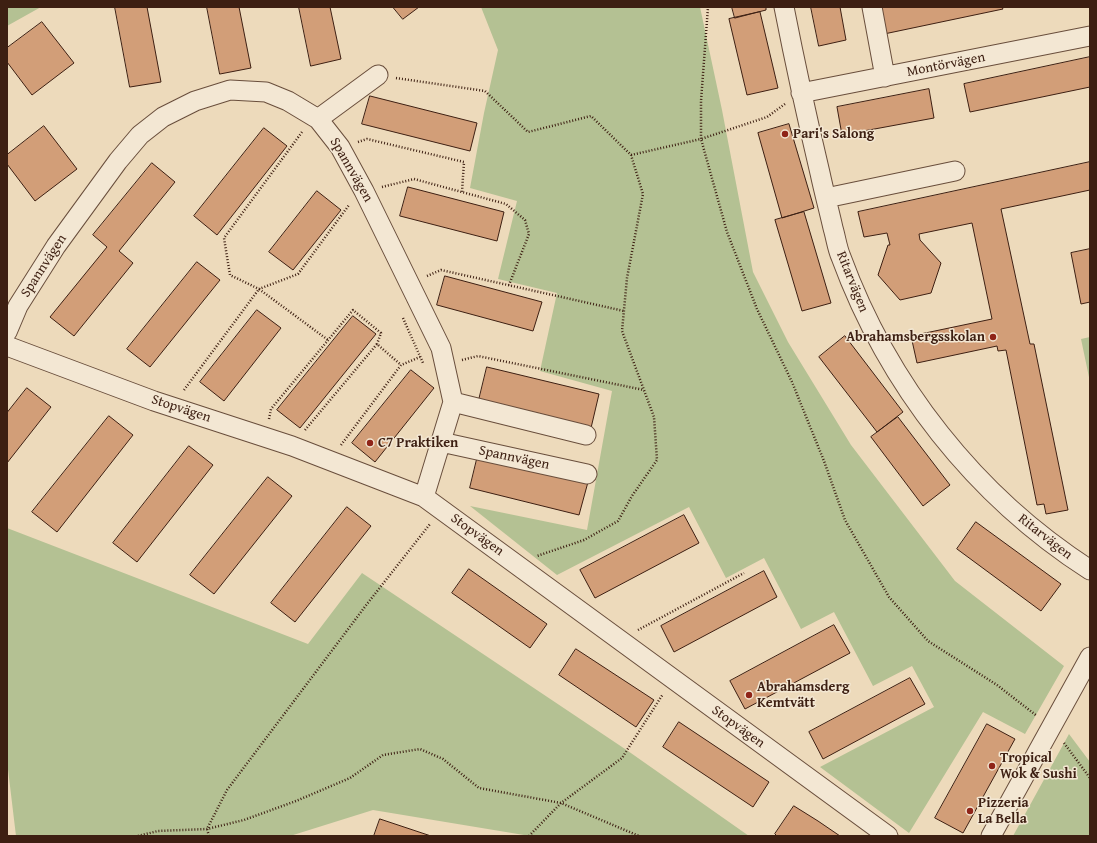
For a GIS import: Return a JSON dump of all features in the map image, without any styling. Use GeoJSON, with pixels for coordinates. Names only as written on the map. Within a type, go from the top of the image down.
{"type":"FeatureCollection","features":[{"type":"Feature","properties":{"kind":"street","name":"Ritarvägen"},"geometry":{"type":"LineString","coordinates":[[784,7],[801,93],[840,256],[864,313],[893,367],[936,430],[972,472],[1019,517],[1066,554],[1090,570]]}},
{"type":"Feature","properties":{"kind":"street"},"geometry":{"type":"LineString","coordinates":[[872,7],[885,77]]}},
{"type":"Feature","properties":{"kind":"street","name":"Montörvägen"},"geometry":{"type":"LineString","coordinates":[[801,93],[1090,36]]}},
{"type":"Feature","properties":{"kind":"street"},"geometry":{"type":"LineString","coordinates":[[316,118],[378,75]]}},
{"type":"Feature","properties":{"kind":"street","name":"Spannvägen"},"geometry":{"type":"LineString","coordinates":[[7,332],[18,306],[56,246],[118,161],[140,135],[163,117],[195,101],[230,90],[266,92],[288,102],[316,118],[340,147],[364,192],[443,357],[453,402],[424,497]]}},
{"type":"Feature","properties":{"kind":"street"},"geometry":{"type":"LineString","coordinates":[[826,198],[955,171]]}},
{"type":"Feature","properties":{"kind":"street","name":"Stopvägen"},"geometry":{"type":"LineString","coordinates":[[7,346],[172,406],[292,446],[424,497],[888,836]]}},
{"type":"Feature","properties":{"kind":"street"},"geometry":{"type":"LineString","coordinates":[[453,402],[586,435]]}},
{"type":"Feature","properties":{"kind":"street","name":"Spannvägen"},"geometry":{"type":"LineString","coordinates":[[441,442],[587,474]]}},
{"type":"Feature","properties":{"kind":"street"},"geometry":{"type":"LineString","coordinates":[[991,836],[1090,657]]}},
{"type":"Feature","properties":{"kind":"path"},"geometry":{"type":"LineString","coordinates":[[708,7],[701,101],[701,139],[727,232],[757,309],[792,382],[824,461],[845,520],[889,596],[928,641],[997,685],[1051,727],[1090,778]]}},
{"type":"Feature","properties":{"kind":"path"},"geometry":{"type":"LineString","coordinates":[[378,75],[485,91],[528,132],[590,116],[631,155],[643,194],[627,278],[622,331],[654,417],[657,460],[632,496],[618,521],[584,540],[516,564]]}},
{"type":"Feature","properties":{"kind":"path"},"geometry":{"type":"LineString","coordinates":[[631,155],[701,139],[767,117],[801,93]]}},
{"type":"Feature","properties":{"kind":"path"},"geometry":{"type":"LineString","coordinates":[[316,118],[302,132],[224,238],[230,275],[259,290],[328,340]]}},
{"type":"Feature","properties":{"kind":"path"},"geometry":{"type":"LineString","coordinates":[[295,128],[302,132],[306,137]]}},
{"type":"Feature","properties":{"kind":"path"},"geometry":{"type":"LineString","coordinates":[[340,147],[367,139],[464,162],[462,192]]}},
{"type":"Feature","properties":{"kind":"path"},"geometry":{"type":"LineString","coordinates":[[364,192],[414,179],[506,204],[525,220],[529,234],[509,285]]}},
{"type":"Feature","properties":{"kind":"path"},"geometry":{"type":"LineString","coordinates":[[172,406],[259,290],[298,274],[350,203],[353,210]]}},
{"type":"Feature","properties":{"kind":"path"},"geometry":{"type":"LineString","coordinates":[[441,270],[624,310]]}},
{"type":"Feature","properties":{"kind":"path"},"geometry":{"type":"LineString","coordinates":[[263,436],[271,409],[353,310],[381,333],[377,344],[292,446]]}},
{"type":"Feature","properties":{"kind":"path"},"geometry":{"type":"LineString","coordinates":[[401,315],[427,373],[443,357]]}},
{"type":"Feature","properties":{"kind":"path"},"geometry":{"type":"LineString","coordinates":[[377,344],[401,365]]}},
{"type":"Feature","properties":{"kind":"path"},"geometry":{"type":"LineString","coordinates":[[478,356],[644,390]]}},
{"type":"Feature","properties":{"kind":"path"},"geometry":{"type":"LineString","coordinates":[[329,460],[401,365],[420,357],[443,357]]}},
{"type":"Feature","properties":{"kind":"path"},"geometry":{"type":"LineString","coordinates":[[209,836],[207,829],[227,790],[367,604],[441,509]]}},
{"type":"Feature","properties":{"kind":"path"},"geometry":{"type":"LineString","coordinates":[[620,640],[744,573]]}},
{"type":"Feature","properties":{"kind":"path"},"geometry":{"type":"LineString","coordinates":[[529,836],[560,803],[622,758],[673,679]]}},
{"type":"Feature","properties":{"kind":"path"},"geometry":{"type":"LineString","coordinates":[[138,836],[158,831],[207,829],[244,820],[296,801],[350,778],[383,754],[420,749],[443,758],[479,788],[560,803],[639,836]]}},
{"type":"Feature","properties":{"kind":"green space"},"geometry":{"type":"Polygon","coordinates":[[[7,7],[41,7],[7,26],[7,7]]]}},
{"type":"Feature","properties":{"kind":"green space"},"geometry":{"type":"Polygon","coordinates":[[[481,7],[700,7],[722,110],[753,272],[788,342],[851,445],[955,581],[1064,666],[1025,734],[983,712],[909,833],[820,767],[934,707],[912,666],[873,686],[834,612],[801,629],[764,558],[726,578],[689,507],[557,575],[470,506],[587,530],[612,391],[540,371],[557,293],[498,279],[517,201],[470,188],[498,50],[481,7]]]}},
{"type":"Feature","properties":{"kind":"green space"},"geometry":{"type":"Polygon","coordinates":[[[1090,337],[1090,382],[1081,339],[1090,337]]]}},
{"type":"Feature","properties":{"kind":"green space"},"geometry":{"type":"Polygon","coordinates":[[[7,528],[308,644],[362,573],[628,751],[749,836],[530,836],[373,810],[290,836],[16,836],[7,761],[7,528]]]}},
{"type":"Feature","properties":{"kind":"green space"},"geometry":{"type":"Polygon","coordinates":[[[1069,734],[1090,762],[1090,836],[1013,836],[1069,734]]]}},
{"type":"Feature","properties":{"kind":"building"},"geometry":{"type":"Polygon","coordinates":[[[115,7],[147,7],[161,82],[130,87],[115,7]]]}},
{"type":"Feature","properties":{"kind":"building"},"geometry":{"type":"Polygon","coordinates":[[[207,7],[239,7],[251,68],[220,74],[207,7]]]}},
{"type":"Feature","properties":{"kind":"building"},"geometry":{"type":"Polygon","coordinates":[[[299,7],[330,7],[341,59],[311,66],[299,7]]]}},
{"type":"Feature","properties":{"kind":"building"},"geometry":{"type":"Polygon","coordinates":[[[393,7],[419,7],[403,19],[393,7]]]}},
{"type":"Feature","properties":{"kind":"building"},"geometry":{"type":"Polygon","coordinates":[[[732,7],[766,7],[766,10],[735,18],[732,7]]]}},
{"type":"Feature","properties":{"kind":"building"},"geometry":{"type":"Polygon","coordinates":[[[811,7],[840,7],[846,40],[819,46],[811,7]]]}},
{"type":"Feature","properties":{"kind":"building"},"geometry":{"type":"Polygon","coordinates":[[[880,7],[1002,7],[1003,9],[884,34],[880,7]]]}},
{"type":"Feature","properties":{"kind":"building"},"geometry":{"type":"Polygon","coordinates":[[[760,12],[778,88],[747,95],[729,19],[760,12]]]}},
{"type":"Feature","properties":{"kind":"building"},"geometry":{"type":"Polygon","coordinates":[[[42,22],[74,63],[32,95],[7,62],[7,48],[42,22]]]}},
{"type":"Feature","properties":{"kind":"building"},"geometry":{"type":"Polygon","coordinates":[[[1090,57],[1090,87],[970,112],[964,84],[1090,57]]]}},
{"type":"Feature","properties":{"kind":"building"},"geometry":{"type":"Polygon","coordinates":[[[929,89],[934,118],[842,135],[837,107],[929,89]]]}},
{"type":"Feature","properties":{"kind":"building"},"geometry":{"type":"Polygon","coordinates":[[[370,96],[477,123],[470,151],[362,124],[370,96]]]}},
{"type":"Feature","properties":{"kind":"building"},"geometry":{"type":"Polygon","coordinates":[[[789,124],[814,208],[782,218],[758,133],[789,124]]]}},
{"type":"Feature","properties":{"kind":"building"},"geometry":{"type":"Polygon","coordinates":[[[44,126],[77,169],[35,201],[7,164],[7,155],[44,126]]]}},
{"type":"Feature","properties":{"kind":"building"},"geometry":{"type":"Polygon","coordinates":[[[264,128],[287,146],[217,235],[194,216],[264,128]]]}},
{"type":"Feature","properties":{"kind":"building"},"geometry":{"type":"Polygon","coordinates":[[[1090,162],[1090,190],[1001,209],[1030,344],[1034,344],[1068,510],[1046,514],[1044,504],[1037,505],[1006,350],[998,351],[997,346],[917,363],[911,336],[992,319],[972,223],[919,234],[920,240],[941,263],[931,293],[900,300],[878,275],[888,245],[890,245],[887,233],[864,237],[858,212],[1090,162]]]}},
{"type":"Feature","properties":{"kind":"building"},"geometry":{"type":"Polygon","coordinates":[[[152,163],[175,182],[119,251],[133,263],[74,336],[50,317],[107,247],[93,235],[152,163]]]}},
{"type":"Feature","properties":{"kind":"building"},"geometry":{"type":"Polygon","coordinates":[[[408,187],[504,212],[497,241],[400,216],[408,187]]]}},
{"type":"Feature","properties":{"kind":"building"},"geometry":{"type":"Polygon","coordinates":[[[317,191],[341,210],[293,270],[269,252],[317,191]]]}},
{"type":"Feature","properties":{"kind":"building"},"geometry":{"type":"Polygon","coordinates":[[[804,212],[831,303],[802,311],[775,220],[804,212]]]}},
{"type":"Feature","properties":{"kind":"building"},"geometry":{"type":"Polygon","coordinates":[[[1090,249],[1090,302],[1081,304],[1071,253],[1090,249]]]}},
{"type":"Feature","properties":{"kind":"building"},"geometry":{"type":"Polygon","coordinates":[[[197,262],[220,280],[150,367],[127,349],[197,262]]]}},
{"type":"Feature","properties":{"kind":"building"},"geometry":{"type":"Polygon","coordinates":[[[445,276],[542,302],[533,331],[437,305],[445,276]]]}},
{"type":"Feature","properties":{"kind":"building"},"geometry":{"type":"Polygon","coordinates":[[[257,310],[281,328],[224,401],[200,382],[257,310]]]}},
{"type":"Feature","properties":{"kind":"building"},"geometry":{"type":"Polygon","coordinates":[[[353,316],[376,334],[300,428],[277,410],[353,316]]]}},
{"type":"Feature","properties":{"kind":"building"},"geometry":{"type":"Polygon","coordinates":[[[845,336],[903,412],[877,432],[819,357],[845,336]]]}},
{"type":"Feature","properties":{"kind":"building"},"geometry":{"type":"Polygon","coordinates":[[[487,367],[599,394],[591,428],[479,400],[487,367]]]}},
{"type":"Feature","properties":{"kind":"building"},"geometry":{"type":"Polygon","coordinates":[[[411,370],[434,388],[375,462],[352,443],[411,370]]]}},
{"type":"Feature","properties":{"kind":"building"},"geometry":{"type":"Polygon","coordinates":[[[27,388],[51,407],[7,463],[7,413],[27,388]]]}},
{"type":"Feature","properties":{"kind":"building"},"geometry":{"type":"Polygon","coordinates":[[[109,416],[133,435],[57,532],[32,512],[109,416]]]}},
{"type":"Feature","properties":{"kind":"building"},"geometry":{"type":"Polygon","coordinates":[[[898,417],[950,485],[923,506],[871,437],[898,417]]]}},
{"type":"Feature","properties":{"kind":"building"},"geometry":{"type":"Polygon","coordinates":[[[189,446],[213,465],[137,562],[113,543],[189,446]]]}},
{"type":"Feature","properties":{"kind":"building"},"geometry":{"type":"Polygon","coordinates":[[[478,455],[588,482],[579,515],[470,488],[478,455]]]}},
{"type":"Feature","properties":{"kind":"building"},"geometry":{"type":"Polygon","coordinates":[[[268,477],[292,496],[214,594],[190,575],[268,477]]]}},
{"type":"Feature","properties":{"kind":"building"},"geometry":{"type":"Polygon","coordinates":[[[347,507],[371,526],[295,622],[271,603],[347,507]]]}},
{"type":"Feature","properties":{"kind":"building"},"geometry":{"type":"Polygon","coordinates":[[[684,515],[699,543],[595,598],[580,570],[684,515]]]}},
{"type":"Feature","properties":{"kind":"building"},"geometry":{"type":"Polygon","coordinates":[[[976,522],[1061,584],[1041,611],[957,549],[976,522]]]}},
{"type":"Feature","properties":{"kind":"building"},"geometry":{"type":"Polygon","coordinates":[[[469,569],[547,624],[530,648],[452,593],[469,569]]]}},
{"type":"Feature","properties":{"kind":"building"},"geometry":{"type":"Polygon","coordinates":[[[764,571],[777,597],[674,652],[661,626],[764,571]]]}},
{"type":"Feature","properties":{"kind":"building"},"geometry":{"type":"Polygon","coordinates":[[[834,625],[850,653],[745,709],[730,681],[834,625]]]}},
{"type":"Feature","properties":{"kind":"building"},"geometry":{"type":"Polygon","coordinates":[[[576,649],[654,700],[636,727],[559,675],[576,649]]]}},
{"type":"Feature","properties":{"kind":"building"},"geometry":{"type":"Polygon","coordinates":[[[910,678],[925,704],[823,759],[809,732],[910,678]]]}},
{"type":"Feature","properties":{"kind":"building"},"geometry":{"type":"Polygon","coordinates":[[[679,722],[769,782],[753,807],[663,747],[679,722]]]}},
{"type":"Feature","properties":{"kind":"building"},"geometry":{"type":"Polygon","coordinates":[[[987,724],[1015,739],[963,833],[935,818],[987,724]]]}},
{"type":"Feature","properties":{"kind":"building"},"geometry":{"type":"Polygon","coordinates":[[[794,806],[840,836],[777,836],[775,834],[794,806]]]}},
{"type":"Feature","properties":{"kind":"building"},"geometry":{"type":"Polygon","coordinates":[[[380,819],[431,836],[374,836],[380,819]]]}},
{"type":"Feature","properties":{"kind":"place","name":"Pari's Salong"},"geometry":{"type":"Point","coordinates":[785,134]}},
{"type":"Feature","properties":{"kind":"place","name":"Abrahamsbergsskolan"},"geometry":{"type":"Point","coordinates":[993,337]}},
{"type":"Feature","properties":{"kind":"place","name":"C7 Praktiken"},"geometry":{"type":"Point","coordinates":[370,443]}},
{"type":"Feature","properties":{"kind":"place","name":"Abrahamsderg Kemtvätt"},"geometry":{"type":"Point","coordinates":[749,695]}},
{"type":"Feature","properties":{"kind":"place","name":"Tropical Wok & Sushi"},"geometry":{"type":"Point","coordinates":[992,766]}},
{"type":"Feature","properties":{"kind":"place","name":"Pizzeria La Bella"},"geometry":{"type":"Point","coordinates":[970,811]}}]}
